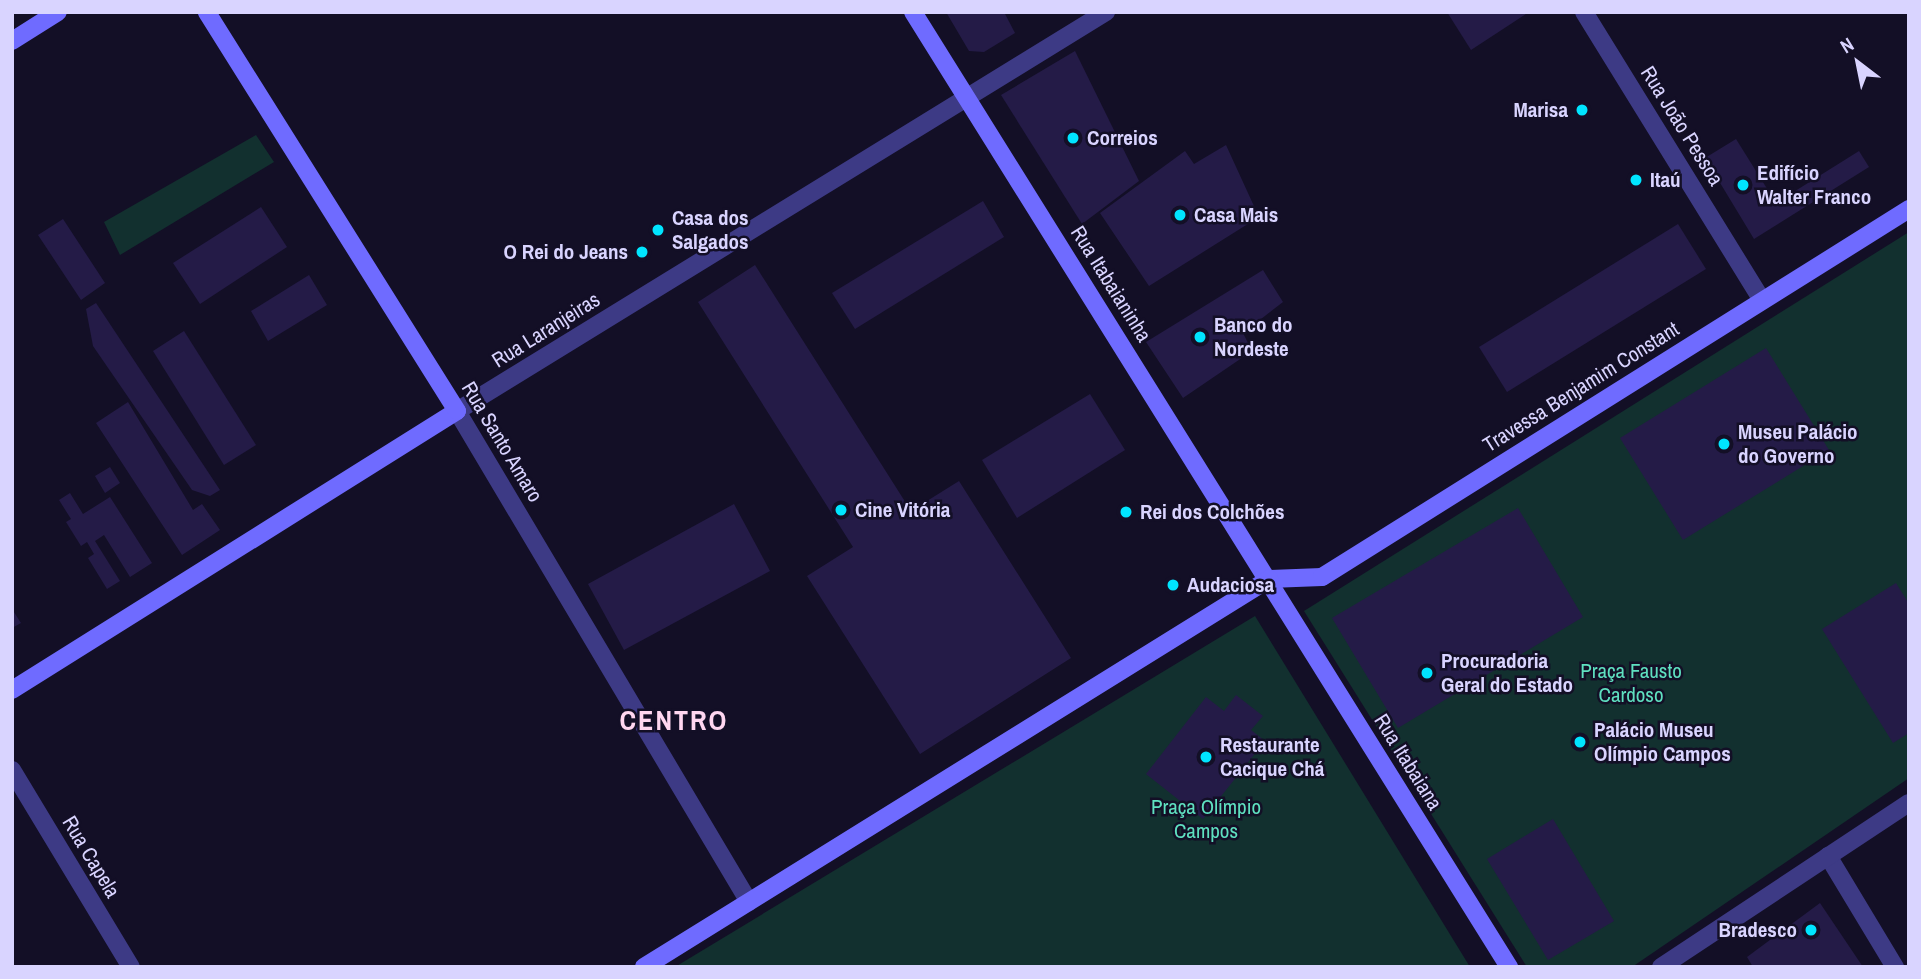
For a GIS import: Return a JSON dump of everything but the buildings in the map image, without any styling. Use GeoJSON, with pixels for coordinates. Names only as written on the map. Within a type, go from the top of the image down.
{"type":"FeatureCollection","features":[{"type":"Feature","properties":{"kind":"street"},"geometry":{"type":"LineString","coordinates":[[12,41],[58,12]]}},
{"type":"Feature","properties":{"kind":"street","name":"Rua Santo Amaro"},"geometry":{"type":"LineString","coordinates":[[207,12],[457,411],[749,902]]}},
{"type":"Feature","properties":{"kind":"street","name":"Rua Itabaianinha"},"geometry":{"type":"LineString","coordinates":[[913,12],[1269,579]]}},
{"type":"Feature","properties":{"kind":"street","name":"Rua Laranjeiras"},"geometry":{"type":"LineString","coordinates":[[12,690],[457,411],[1106,12]]}},
{"type":"Feature","properties":{"kind":"street","name":"Rua João Pessoa"},"geometry":{"type":"LineString","coordinates":[[1584,12],[1762,299]]}},
{"type":"Feature","properties":{"kind":"street","name":"Travessa Benjamim Constant"},"geometry":{"type":"LineString","coordinates":[[1269,579],[1322,578],[1909,209]]}},
{"type":"Feature","properties":{"kind":"street"},"geometry":{"type":"LineString","coordinates":[[644,967],[1269,579]]}},
{"type":"Feature","properties":{"kind":"street","name":"Rua Itabaiana"},"geometry":{"type":"LineString","coordinates":[[1269,579],[1509,967]]}},
{"type":"Feature","properties":{"kind":"street","name":"Rua Capela"},"geometry":{"type":"LineString","coordinates":[[12,770],[131,967]]}},
{"type":"Feature","properties":{"kind":"street"},"geometry":{"type":"LineString","coordinates":[[1661,967],[1909,803]]}},
{"type":"Feature","properties":{"kind":"street"},"geometry":{"type":"LineString","coordinates":[[1828,856],[1895,967]]}},
{"type":"Feature","properties":{"kind":"green space"},"geometry":{"type":"Polygon","coordinates":[[[256,135],[274,162],[120,255],[104,222],[256,135]]]}},
{"type":"Feature","properties":{"kind":"green space","name":"Praça Fausto Cardoso"},"geometry":{"type":"Polygon","coordinates":[[[1909,232],[1909,778],[1632,967],[1527,967],[1304,611],[1909,232]]]}},
{"type":"Feature","properties":{"kind":"green space","name":"Praça Olímpio Campos"},"geometry":{"type":"Polygon","coordinates":[[[1255,616],[1470,967],[675,967],[1255,616]]]}},
{"type":"Feature","properties":{"kind":"place","name":"Marisa"},"geometry":{"type":"Point","coordinates":[1582,110]}},
{"type":"Feature","properties":{"kind":"place","name":"Correios"},"geometry":{"type":"Point","coordinates":[1073,138]}},
{"type":"Feature","properties":{"kind":"place","name":"Itaú"},"geometry":{"type":"Point","coordinates":[1636,180]}},
{"type":"Feature","properties":{"kind":"place","name":"Edifício Walter Franco"},"geometry":{"type":"Point","coordinates":[1743,185]}},
{"type":"Feature","properties":{"kind":"place","name":"Casa Mais"},"geometry":{"type":"Point","coordinates":[1180,215]}},
{"type":"Feature","properties":{"kind":"place","name":"Casa dos Salgados"},"geometry":{"type":"Point","coordinates":[658,230]}},
{"type":"Feature","properties":{"kind":"place","name":"O Rei do Jeans"},"geometry":{"type":"Point","coordinates":[642,252]}},
{"type":"Feature","properties":{"kind":"place","name":"Banco do Nordeste"},"geometry":{"type":"Point","coordinates":[1200,337]}},
{"type":"Feature","properties":{"kind":"place","name":"Museu Palácio do Governo"},"geometry":{"type":"Point","coordinates":[1724,444]}},
{"type":"Feature","properties":{"kind":"place","name":"Cine Vitória"},"geometry":{"type":"Point","coordinates":[841,510]}},
{"type":"Feature","properties":{"kind":"place","name":"Rei dos Colchões"},"geometry":{"type":"Point","coordinates":[1126,512]}},
{"type":"Feature","properties":{"kind":"place","name":"Audaciosa"},"geometry":{"type":"Point","coordinates":[1173,585]}},
{"type":"Feature","properties":{"kind":"place","name":"Procuradoria Geral do Estado"},"geometry":{"type":"Point","coordinates":[1427,673]}},
{"type":"Feature","properties":{"kind":"place","name":"Palácio Museu Olímpio Campos"},"geometry":{"type":"Point","coordinates":[1580,742]}},
{"type":"Feature","properties":{"kind":"place","name":"Restaurante Cacique Chá"},"geometry":{"type":"Point","coordinates":[1206,757]}},
{"type":"Feature","properties":{"kind":"place","name":"Bradesco"},"geometry":{"type":"Point","coordinates":[1811,930]}},
{"type":"Feature","properties":{"kind":"district","name":"CENTRO"},"geometry":{"type":"Point","coordinates":[674,720]}}]}
